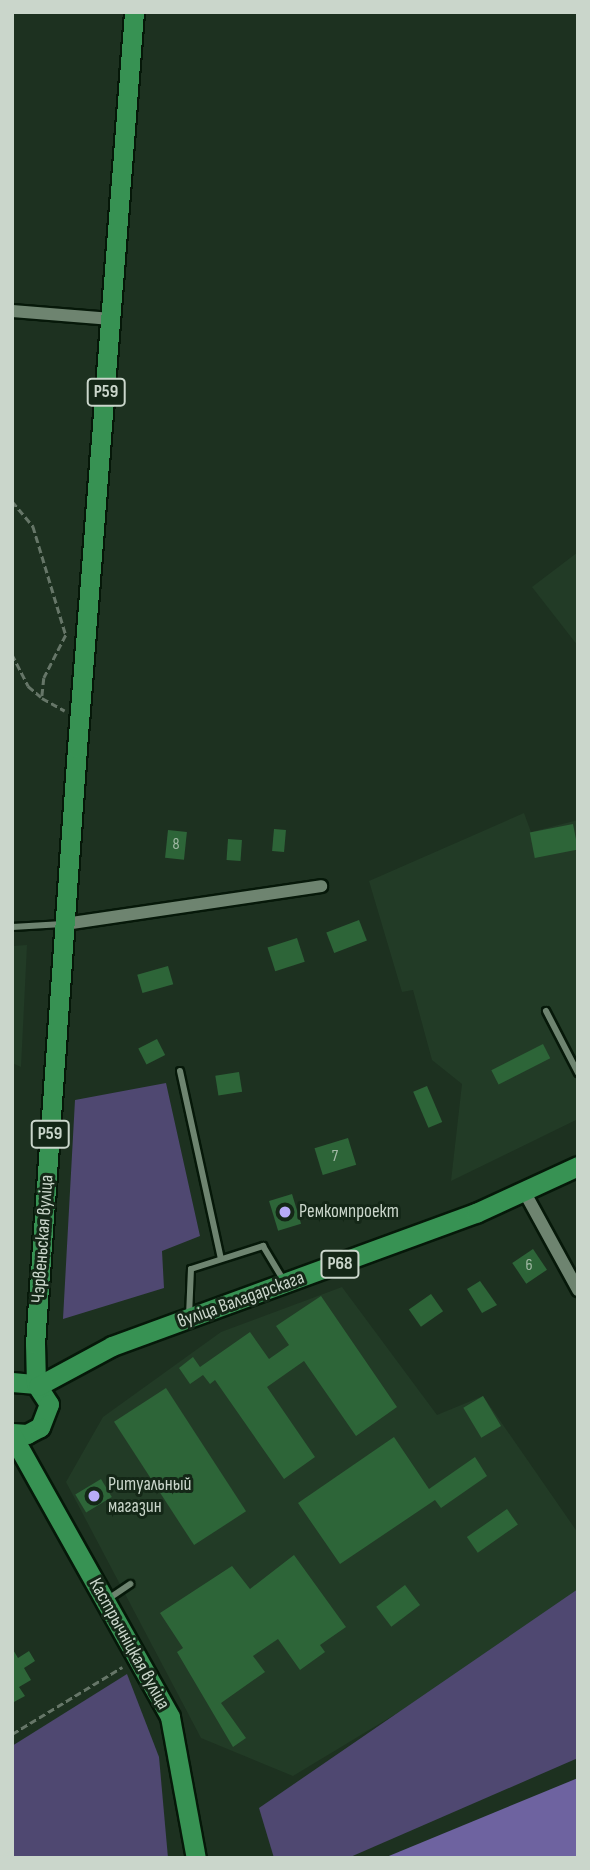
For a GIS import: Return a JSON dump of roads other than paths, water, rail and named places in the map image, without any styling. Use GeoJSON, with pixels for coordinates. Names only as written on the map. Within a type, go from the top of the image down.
{"type":"FeatureCollection","features":[{"type":"Feature","properties":{"kind":"main road","name":"Р59"},"geometry":{"type":"LineString","coordinates":[[65,924],[134,12]]}},
{"type":"Feature","properties":{"kind":"main road","name":"Чэрвеньская вуліца"},"geometry":{"type":"LineString","coordinates":[[26,1383],[35,1343],[65,924]]}},
{"type":"Feature","properties":{"kind":"main road","name":"вуліца Валадарскага"},"geometry":{"type":"LineString","coordinates":[[26,1383],[98,1353],[524,1193],[578,1166]]}},
{"type":"Feature","properties":{"kind":"main road","name":"вуліца Валадарскага"},"geometry":{"type":"LineString","coordinates":[[49,1404],[65,1381],[98,1353]]}},
{"type":"Feature","properties":{"kind":"main road"},"geometry":{"type":"LineString","coordinates":[[26,1383],[49,1404]]}},
{"type":"Feature","properties":{"kind":"main road","name":"Р68"},"geometry":{"type":"LineString","coordinates":[[40,1427],[49,1404]]}},
{"type":"Feature","properties":{"kind":"main road"},"geometry":{"type":"LineString","coordinates":[[12,1434],[27,1434],[40,1427]]}},
{"type":"Feature","properties":{"kind":"main road","name":"Кастрычніцкая вуліца"},"geometry":{"type":"LineString","coordinates":[[38,1484],[35,1457],[40,1427]]}},
{"type":"Feature","properties":{"kind":"main road","name":"Кастрычніцкая вуліца"},"geometry":{"type":"LineString","coordinates":[[12,1434],[170,1717],[196,1858]]}},
{"type":"Feature","properties":{"kind":"street"},"geometry":{"type":"LineString","coordinates":[[12,311],[112,319]]}},
{"type":"Feature","properties":{"kind":"street"},"geometry":{"type":"LineString","coordinates":[[65,924],[321,886]]}},
{"type":"Feature","properties":{"kind":"street"},"geometry":{"type":"LineString","coordinates":[[524,1193],[578,1290]]}},
{"type":"Feature","properties":{"kind":"lane"},"geometry":{"type":"LineString","coordinates":[[12,928],[65,924]]}},
{"type":"Feature","properties":{"kind":"lane"},"geometry":{"type":"LineString","coordinates":[[545,1011],[578,1073]]}},
{"type":"Feature","properties":{"kind":"lane"},"geometry":{"type":"LineString","coordinates":[[180,1071],[221,1259]]}},
{"type":"Feature","properties":{"kind":"lane"},"geometry":{"type":"LineString","coordinates":[[189,1319],[191,1269],[263,1246],[286,1283]]}},
{"type":"Feature","properties":{"kind":"lane"},"geometry":{"type":"LineString","coordinates":[[106,1600],[130,1584]]}},
{"type":"Feature","properties":{"kind":"place","name":"Ремкомпроект"},"geometry":{"type":"Point","coordinates":[285,1212]}},
{"type":"Feature","properties":{"kind":"place","name":"Ритуальный магазин"},"geometry":{"type":"Point","coordinates":[94,1496]}}]}
